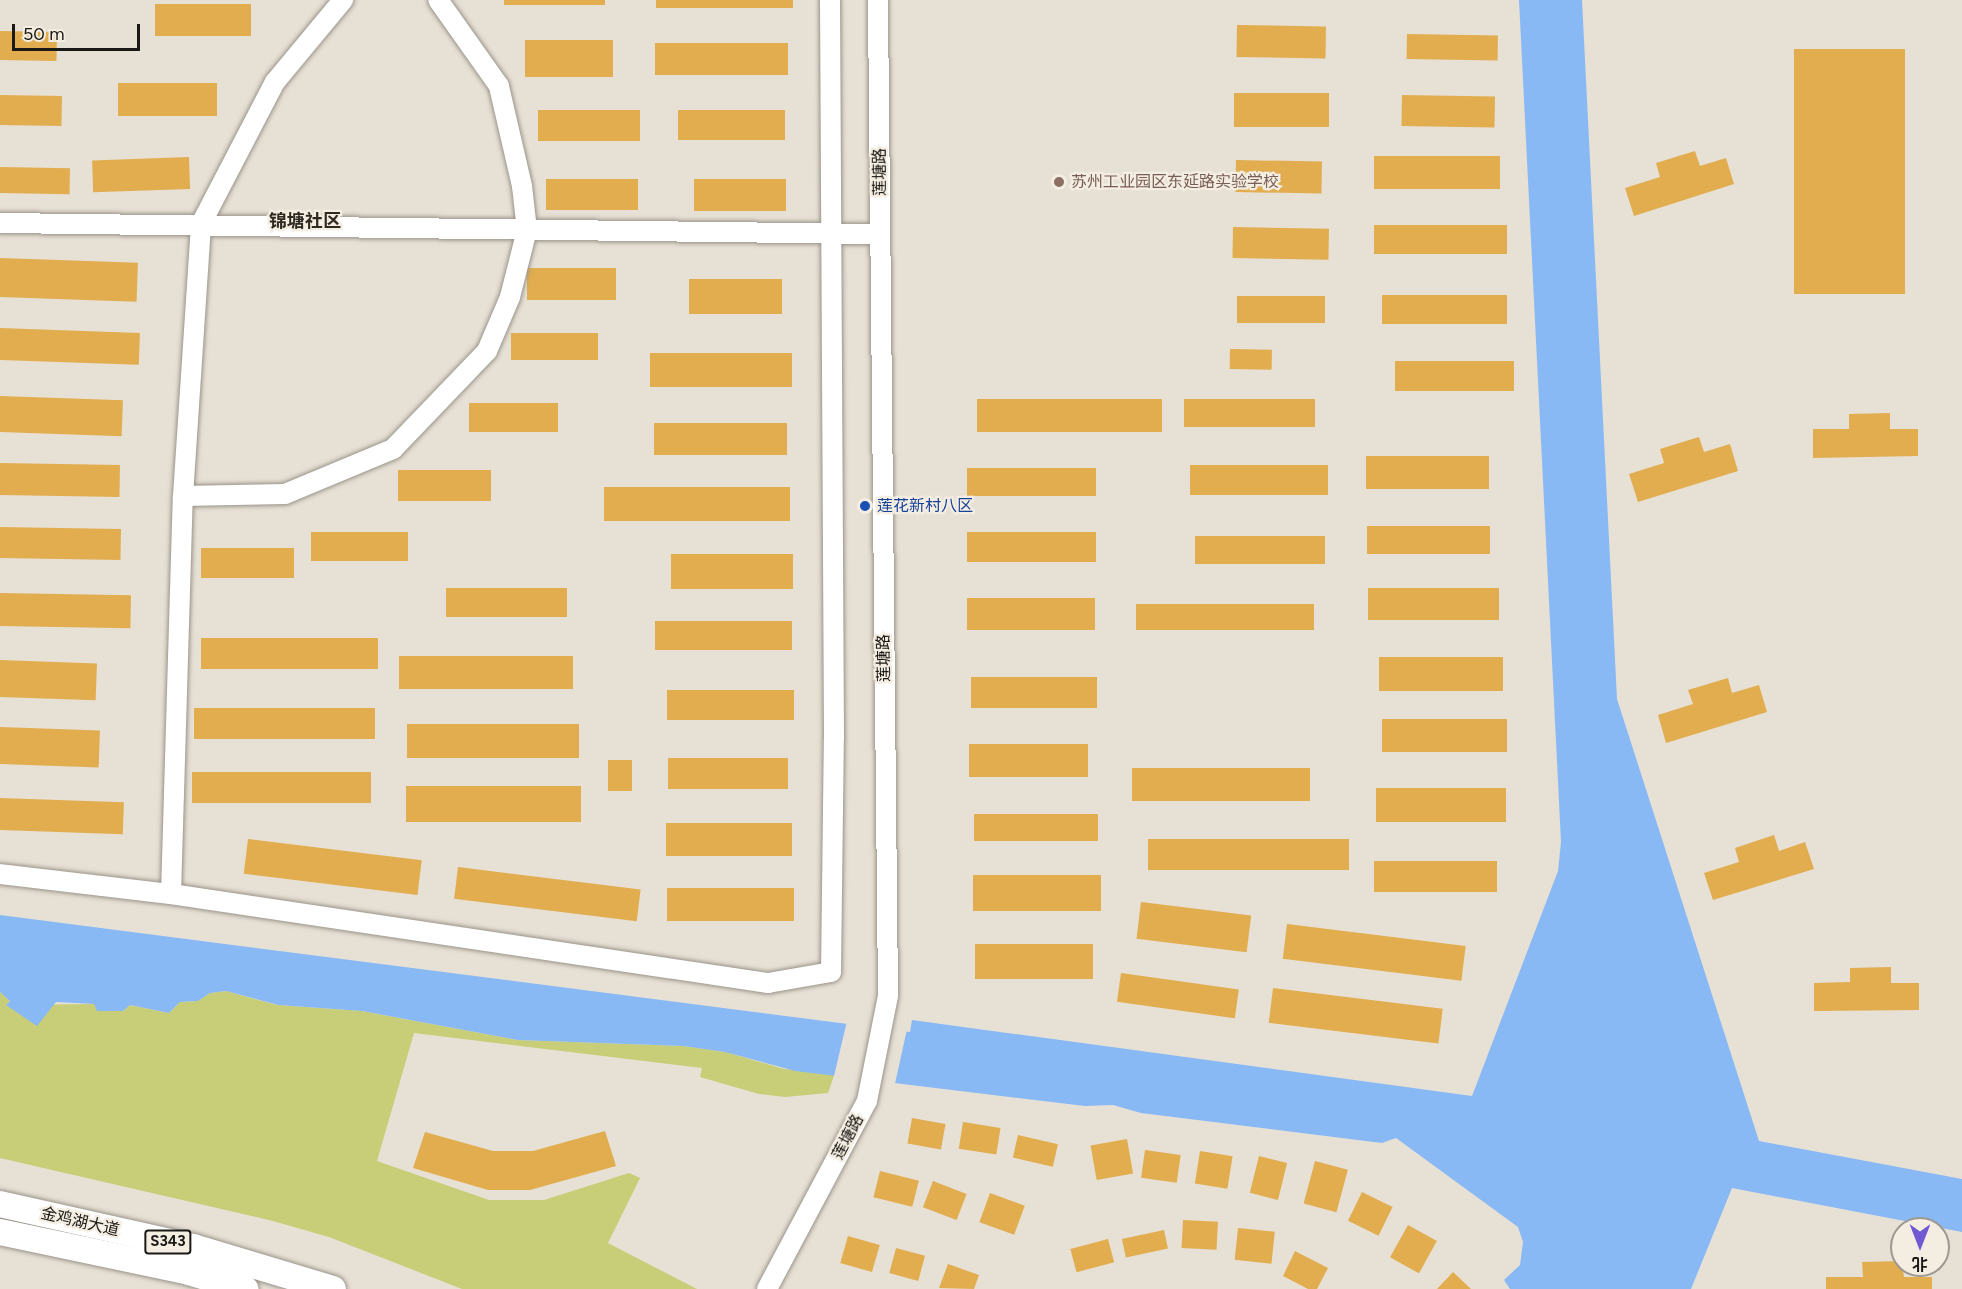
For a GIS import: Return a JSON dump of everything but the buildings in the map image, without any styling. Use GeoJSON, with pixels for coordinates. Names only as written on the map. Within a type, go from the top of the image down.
{"type":"FeatureCollection","features":[{"type":"Feature","properties":{"kind":"main road","name":"金鸡湖大道"},"geometry":{"type":"LineString","coordinates":[[0,1204],[193,1247],[333,1289]]}},
{"type":"Feature","properties":{"kind":"main road","name":"金鸡湖大道"},"geometry":{"type":"LineString","coordinates":[[0,1232],[189,1272],[245,1289]]}},
{"type":"Feature","properties":{"kind":"street"},"geometry":{"type":"LineString","coordinates":[[171,894],[183,496],[201,224],[275,82],[343,0]]}},
{"type":"Feature","properties":{"kind":"street"},"geometry":{"type":"LineString","coordinates":[[183,496],[285,494],[393,449],[487,351],[510,297],[527,230],[522,186],[499,86],[438,0]]}},
{"type":"Feature","properties":{"kind":"street"},"geometry":{"type":"LineString","coordinates":[[0,874],[171,894],[768,983],[831,972],[834,738],[830,0]]}},
{"type":"Feature","properties":{"kind":"street","name":"莲塘路"},"geometry":{"type":"LineString","coordinates":[[767,1289],[867,1101],[888,996],[878,0]]}},
{"type":"Feature","properties":{"kind":"street"},"geometry":{"type":"LineString","coordinates":[[0,223],[880,234]]}},
{"type":"Feature","properties":{"kind":"green space"},"geometry":{"type":"Polygon","coordinates":[[[226,991],[277,1005],[362,1011],[518,1040],[683,1046],[726,1052],[784,1069],[835,1073],[828,1093],[785,1097],[759,1094],[700,1077],[702,1068],[414,1033],[377,1161],[489,1200],[544,1200],[629,1173],[640,1178],[608,1243],[697,1289],[462,1289],[329,1237],[273,1221],[0,1158],[0,992],[10,1001],[6,1005],[94,1004],[123,1011],[130,1005],[169,1013],[180,1002],[198,1001],[210,993],[226,991]]]}},
{"type":"Feature","properties":{"kind":"water"},"geometry":{"type":"Polygon","coordinates":[[[1519,0],[1582,0],[1617,699],[1759,1141],[1962,1179],[1962,1232],[1950,1230],[1950,1217],[1890,1218],[1732,1188],[1691,1289],[1510,1289],[1504,1280],[1520,1265],[1523,1242],[1518,1227],[1396,1138],[1382,1143],[1141,1113],[1113,1105],[1085,1106],[795,1071],[725,1052],[683,1046],[518,1040],[362,1011],[278,1005],[226,991],[210,993],[198,1001],[180,1002],[169,1013],[130,1005],[123,1011],[97,1011],[94,1004],[56,1002],[37,1026],[6,1005],[10,1001],[0,992],[0,915],[910,1032],[912,1020],[1472,1096],[1558,871],[1561,842],[1519,0]]]}},
{"type":"Feature","properties":{"kind":"pier"},"geometry":{"type":"Polygon","coordinates":[[[847,1021],[907,1029],[895,1084],[834,1076],[847,1021]]]}},
{"type":"Feature","properties":{"kind":"place","name":"苏州工业园区东延路实验学校"},"geometry":{"type":"Point","coordinates":[1059,182]}},
{"type":"Feature","properties":{"kind":"place","name":"莲花新村八区"},"geometry":{"type":"Point","coordinates":[865,506]}},
{"type":"Feature","properties":{"kind":"district","name":"锦塘社区"},"geometry":{"type":"Point","coordinates":[305,221]}}]}
